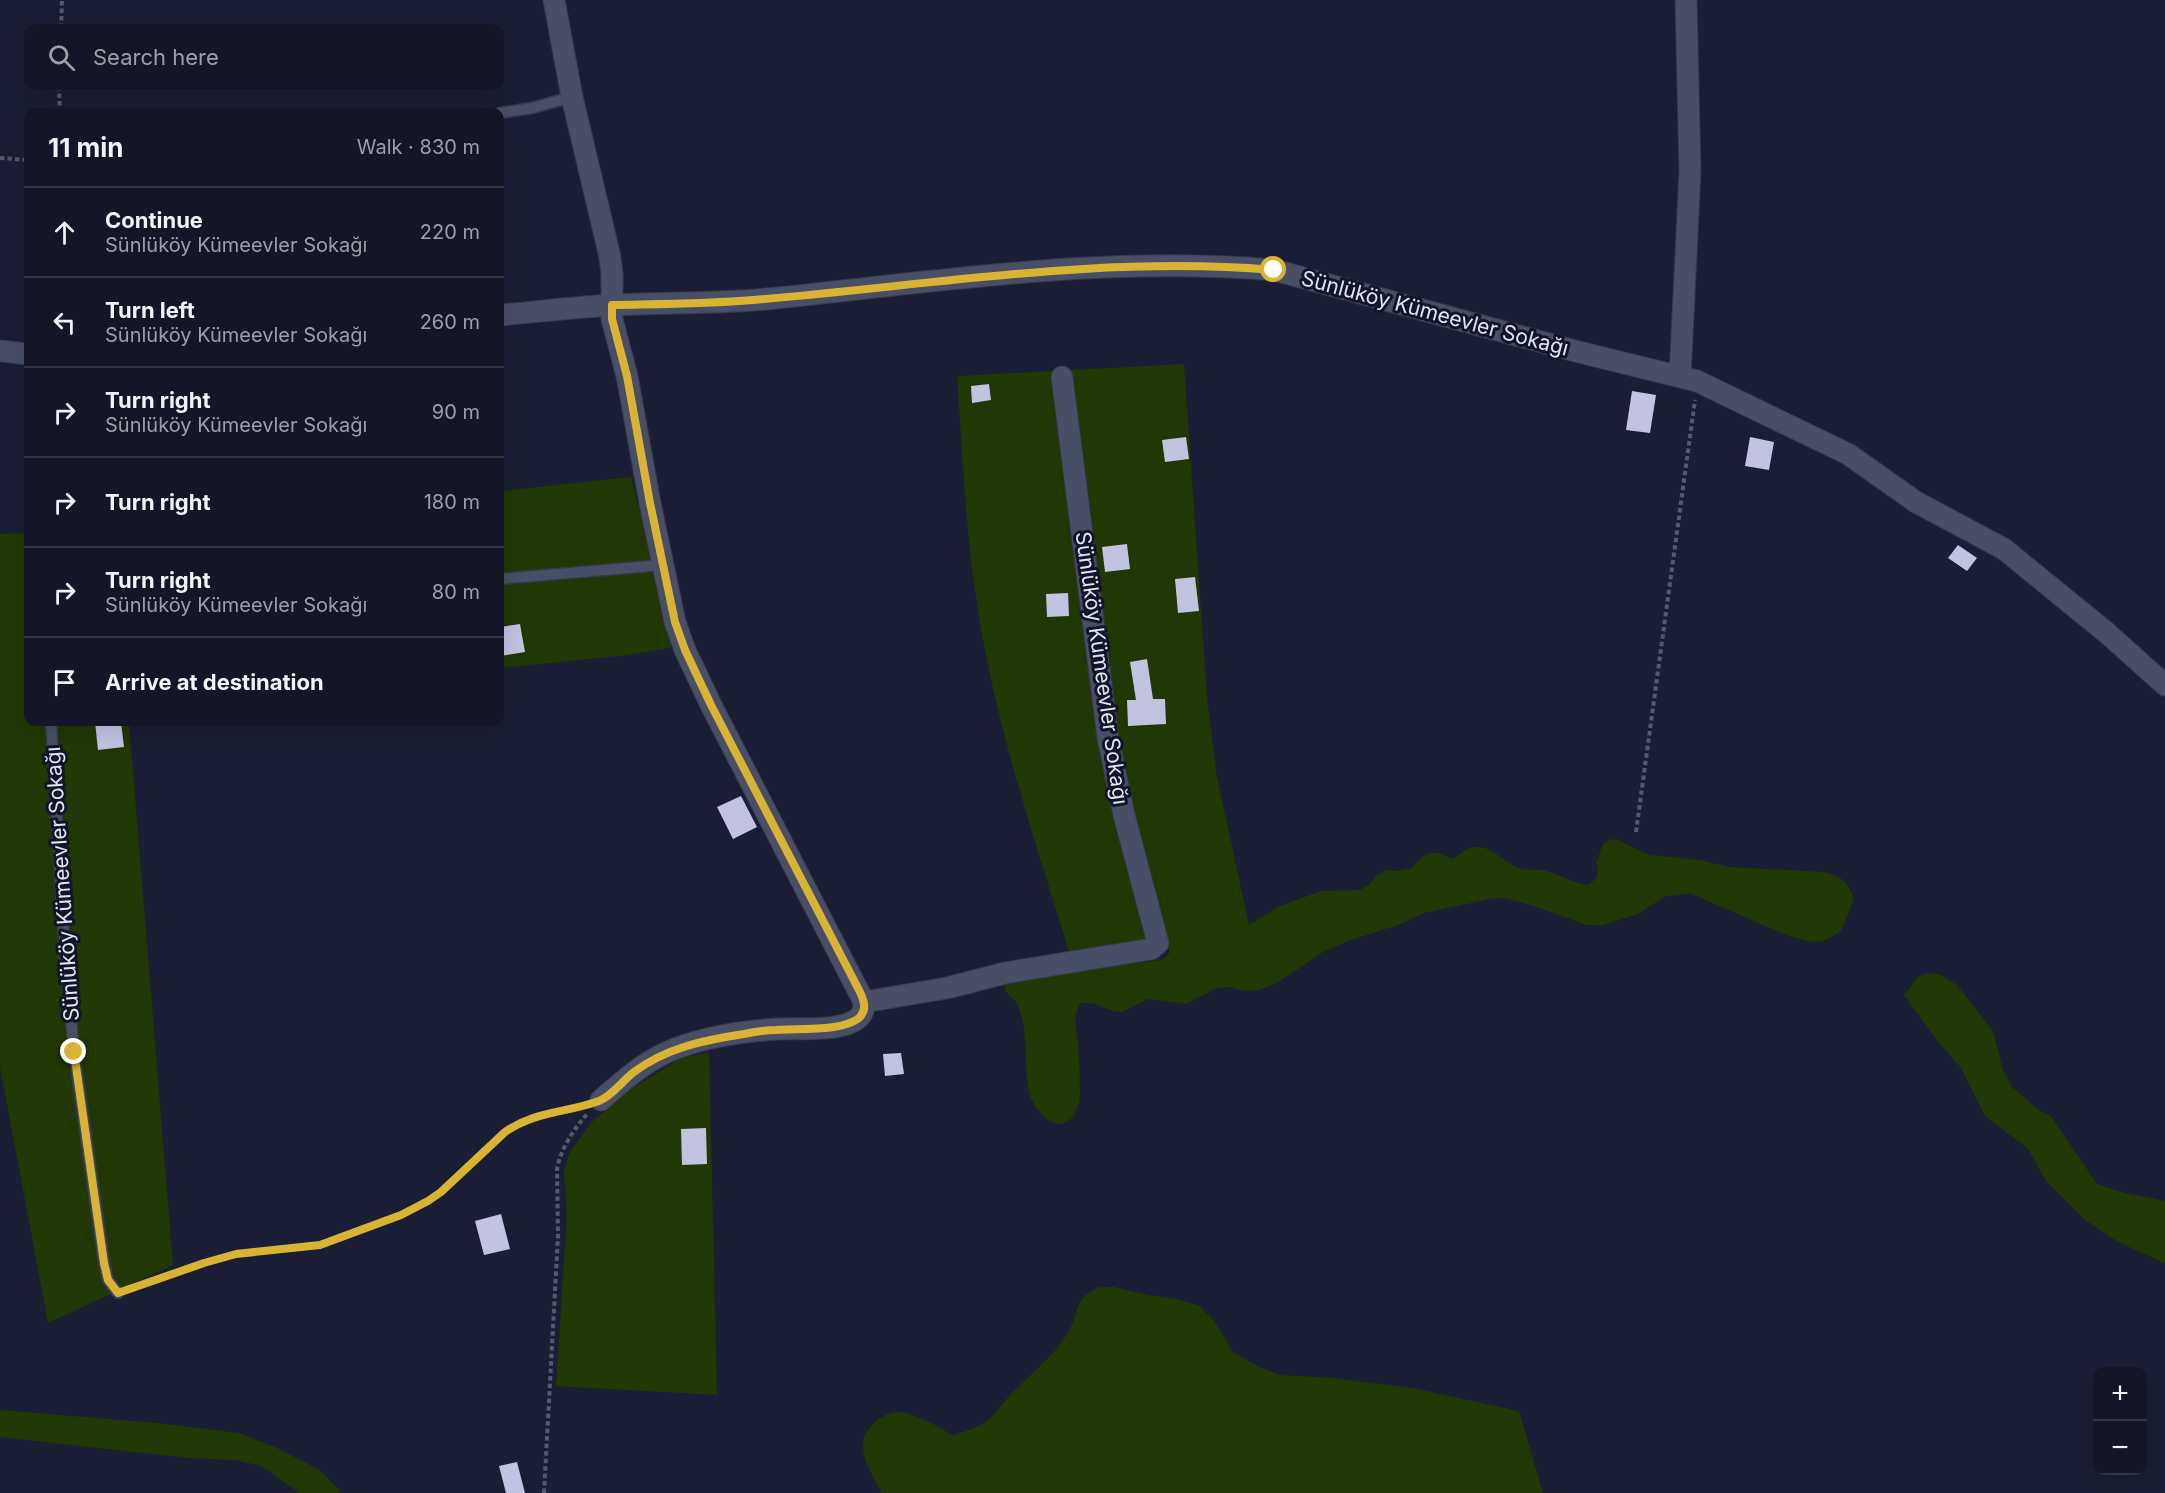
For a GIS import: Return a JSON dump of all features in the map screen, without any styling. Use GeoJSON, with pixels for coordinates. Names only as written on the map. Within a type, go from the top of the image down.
{"type":"FeatureCollection","features":[{"type":"Feature","properties":{"kind":"street"},"geometry":{"type":"LineString","coordinates":[[554,0],[572,97],[610,257],[612,319],[637,420],[650,503],[675,622],[696,675],[864,1002],[864,1011],[858,1018],[837,1026],[737,1035],[697,1042],[675,1049],[634,1072],[601,1100]]}},
{"type":"Feature","properties":{"kind":"street"},"geometry":{"type":"LineString","coordinates":[[1686,0],[1690,171],[1689,379]]}},
{"type":"Feature","properties":{"kind":"street","name":"Sünlüköy Kümeevler Sokağı"},"geometry":{"type":"LineString","coordinates":[[504,315],[612,305],[752,300],[982,275],[1128,266],[1236,267],[1274,270],[1311,278],[1579,352],[1689,379],[1848,454],[1916,502],[2004,549],[2107,633],[2165,685]]}},
{"type":"Feature","properties":{"kind":"street"},"geometry":{"type":"LineString","coordinates":[[0,351],[24,354]]}},
{"type":"Feature","properties":{"kind":"street","name":"Sünlüköy Kümeevler Sokağı"},"geometry":{"type":"LineString","coordinates":[[864,1002],[947,988],[1005,973],[1151,949],[1158,943],[1124,815],[1108,738],[1062,376]]}},
{"type":"Feature","properties":{"kind":"lane"},"geometry":{"type":"LineString","coordinates":[[504,112],[532,108],[572,97]]}},
{"type":"Feature","properties":{"kind":"lane"},"geometry":{"type":"LineString","coordinates":[[504,579],[663,565]]}},
{"type":"Feature","properties":{"kind":"lane","name":"Sünlüköy Kümeevler Sokağı"},"geometry":{"type":"LineString","coordinates":[[51,726],[58,862],[74,1052],[104,1263],[108,1280],[118,1293]]}},
{"type":"Feature","properties":{"kind":"path"},"geometry":{"type":"LineString","coordinates":[[61,24],[62,0]]}},
{"type":"Feature","properties":{"kind":"path"},"geometry":{"type":"LineString","coordinates":[[59,90],[60,108]]}},
{"type":"Feature","properties":{"kind":"path"},"geometry":{"type":"LineString","coordinates":[[0,158],[24,160]]}},
{"type":"Feature","properties":{"kind":"path"},"geometry":{"type":"LineString","coordinates":[[1636,832],[1689,379]]}},
{"type":"Feature","properties":{"kind":"path"},"geometry":{"type":"LineString","coordinates":[[118,1293],[236,1254],[320,1245],[401,1215],[428,1201],[519,1122],[601,1100]]}},
{"type":"Feature","properties":{"kind":"path"},"geometry":{"type":"LineString","coordinates":[[544,1493],[558,1236],[557,1169],[559,1158],[575,1129],[601,1100]]}},
{"type":"Feature","properties":{"kind":"green space"},"geometry":{"type":"Polygon","coordinates":[[[1184,364],[1207,697],[1217,777],[1249,925],[1280,906],[1321,891],[1360,890],[1369,885],[1377,875],[1387,870],[1398,871],[1411,868],[1429,853],[1440,853],[1452,859],[1473,847],[1494,852],[1519,868],[1543,870],[1588,885],[1596,879],[1598,872],[1596,863],[1603,844],[1616,839],[1649,855],[1700,860],[1730,867],[1824,872],[1836,876],[1844,881],[1854,899],[1841,931],[1824,941],[1811,942],[1786,935],[1690,893],[1664,897],[1638,914],[1603,925],[1587,925],[1504,898],[1424,913],[1401,924],[1348,941],[1323,952],[1277,983],[1259,990],[1217,988],[1186,1004],[1148,999],[1122,1012],[1092,1003],[1081,1003],[1076,1012],[1075,1022],[1080,1073],[1078,1105],[1074,1115],[1067,1122],[1053,1123],[1047,1119],[1031,1099],[1022,1020],[1015,1001],[1005,991],[1005,981],[1061,970],[1162,960],[1169,954],[1169,944],[1071,957],[1009,754],[989,671],[968,534],[957,376],[1184,364]]]}},
{"type":"Feature","properties":{"kind":"green space"},"geometry":{"type":"Polygon","coordinates":[[[631,477],[675,647],[628,655],[504,668],[504,491],[631,477]]]}},
{"type":"Feature","properties":{"kind":"green space"},"geometry":{"type":"Polygon","coordinates":[[[24,533],[24,726],[129,726],[173,1265],[48,1323],[0,1067],[0,534],[24,533]]]}},
{"type":"Feature","properties":{"kind":"green space"},"geometry":{"type":"Polygon","coordinates":[[[1927,973],[1939,974],[1957,985],[1993,1031],[2003,1070],[2012,1087],[2039,1110],[2051,1116],[2097,1184],[2121,1192],[2165,1201],[2165,1263],[2118,1242],[2084,1219],[2046,1181],[2028,1149],[1985,1116],[1961,1068],[1904,995],[1918,977],[1927,973]]]}},
{"type":"Feature","properties":{"kind":"green space"},"geometry":{"type":"Polygon","coordinates":[[[709,1052],[717,1395],[556,1386],[567,1215],[564,1170],[570,1152],[591,1123],[631,1089],[680,1059],[709,1052]]]}},
{"type":"Feature","properties":{"kind":"green space"},"geometry":{"type":"Polygon","coordinates":[[[1099,1287],[1114,1287],[1177,1299],[1199,1306],[1215,1322],[1233,1352],[1261,1368],[1281,1375],[1332,1378],[1412,1388],[1519,1411],[1543,1493],[882,1493],[871,1474],[864,1454],[865,1436],[870,1427],[882,1417],[899,1412],[930,1422],[953,1435],[987,1421],[1056,1349],[1069,1331],[1081,1301],[1099,1287]]]}},
{"type":"Feature","properties":{"kind":"green space"},"geometry":{"type":"Polygon","coordinates":[[[0,1410],[156,1423],[239,1433],[277,1448],[320,1470],[342,1493],[300,1493],[261,1466],[235,1460],[188,1458],[0,1437],[0,1410]]]}},
{"type":"Feature","properties":{"kind":"building"},"geometry":{"type":"Polygon","coordinates":[[[989,384],[991,400],[972,403],[971,386],[989,384]]]}},
{"type":"Feature","properties":{"kind":"building"},"geometry":{"type":"Polygon","coordinates":[[[1632,391],[1656,395],[1650,433],[1626,430],[1632,391]]]}},
{"type":"Feature","properties":{"kind":"building"},"geometry":{"type":"Polygon","coordinates":[[[1186,437],[1189,459],[1165,462],[1162,440],[1186,437]]]}},
{"type":"Feature","properties":{"kind":"building"},"geometry":{"type":"Polygon","coordinates":[[[1750,437],[1774,442],[1769,470],[1745,466],[1750,437]]]}},
{"type":"Feature","properties":{"kind":"building"},"geometry":{"type":"Polygon","coordinates":[[[1127,544],[1130,569],[1105,572],[1102,547],[1127,544]]]}},
{"type":"Feature","properties":{"kind":"building"},"geometry":{"type":"Polygon","coordinates":[[[1958,545],[1977,558],[1967,571],[1948,558],[1958,545]]]}},
{"type":"Feature","properties":{"kind":"building"},"geometry":{"type":"Polygon","coordinates":[[[1195,577],[1199,611],[1178,613],[1175,579],[1195,577]]]}},
{"type":"Feature","properties":{"kind":"building"},"geometry":{"type":"Polygon","coordinates":[[[1068,593],[1069,616],[1047,617],[1046,594],[1068,593]]]}},
{"type":"Feature","properties":{"kind":"building"},"geometry":{"type":"Polygon","coordinates":[[[520,624],[525,652],[504,655],[504,626],[520,624]]]}},
{"type":"Feature","properties":{"kind":"building"},"geometry":{"type":"Polygon","coordinates":[[[1147,659],[1153,699],[1165,699],[1166,724],[1128,726],[1127,700],[1136,700],[1130,662],[1147,659]]]}},
{"type":"Feature","properties":{"kind":"building"},"geometry":{"type":"Polygon","coordinates":[[[95,726],[121,726],[124,747],[98,750],[95,726]]]}},
{"type":"Feature","properties":{"kind":"building"},"geometry":{"type":"Polygon","coordinates":[[[741,796],[757,827],[733,839],[717,807],[741,796]]]}},
{"type":"Feature","properties":{"kind":"building"},"geometry":{"type":"Polygon","coordinates":[[[901,1053],[904,1074],[885,1076],[883,1054],[901,1053]]]}},
{"type":"Feature","properties":{"kind":"building"},"geometry":{"type":"Polygon","coordinates":[[[706,1128],[707,1164],[682,1165],[681,1129],[706,1128]]]}},
{"type":"Feature","properties":{"kind":"building"},"geometry":{"type":"Polygon","coordinates":[[[501,1214],[510,1249],[484,1255],[475,1221],[501,1214]]]}},
{"type":"Feature","properties":{"kind":"building"},"geometry":{"type":"Polygon","coordinates":[[[517,1462],[525,1493],[506,1493],[499,1466],[517,1462]]]}},
{"type":"Feature","properties":{"kind":"route"},"geometry":{"type":"LineString","coordinates":[[74,1052],[104,1263],[108,1280],[118,1293],[236,1254],[301,1249],[320,1245],[401,1215],[441,1192],[505,1132],[519,1122],[601,1100],[634,1072],[675,1049],[697,1042],[773,1030],[837,1026],[858,1018],[864,1011],[864,1002],[860,992],[696,675],[675,622],[650,503],[637,420],[612,319],[612,305],[752,300],[982,275],[1128,266],[1236,267],[1274,270]]}}]}
